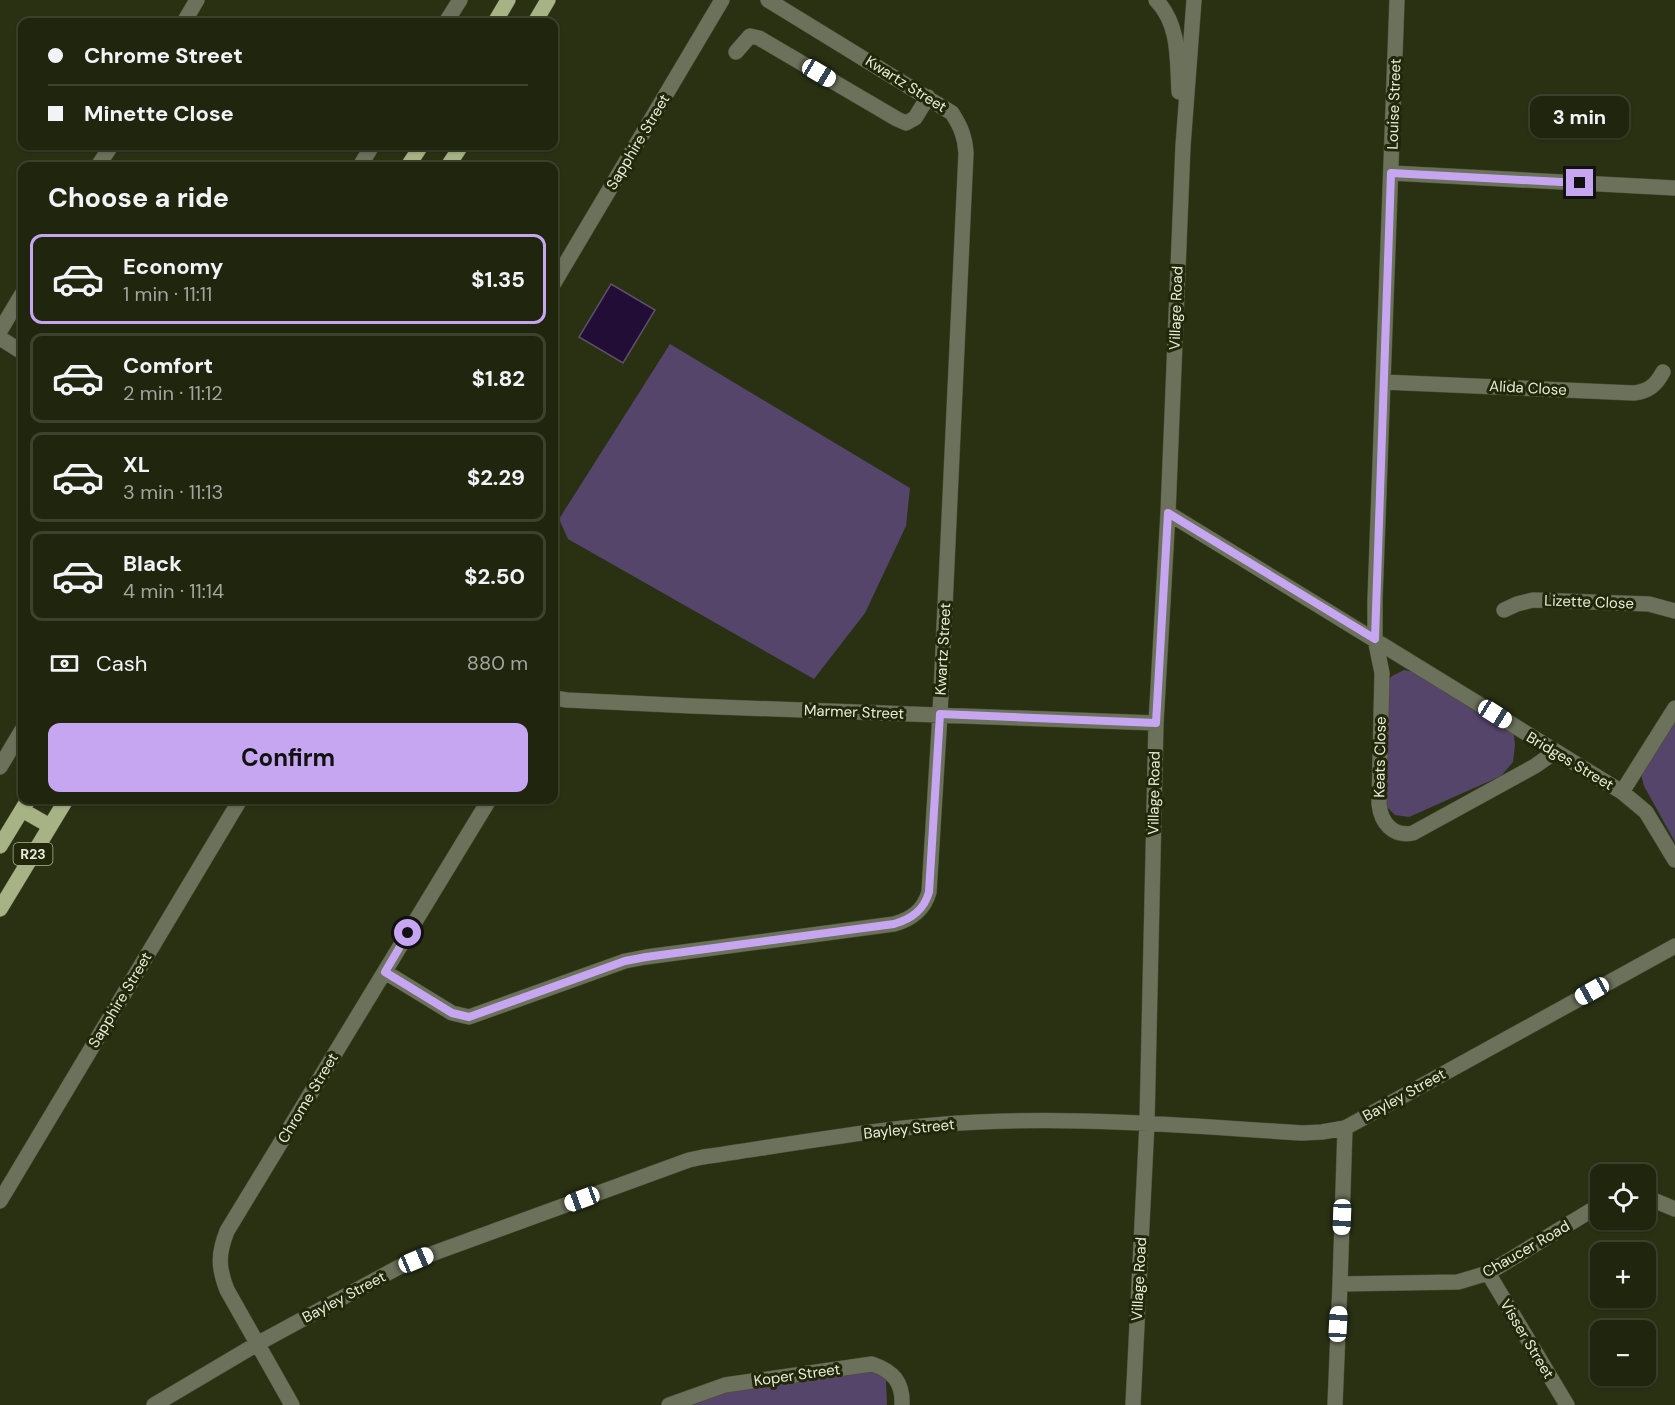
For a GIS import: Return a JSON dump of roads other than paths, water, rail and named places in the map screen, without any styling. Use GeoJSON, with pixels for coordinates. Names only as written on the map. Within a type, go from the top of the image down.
{"type":"FeatureCollection","features":[{"type":"Feature","properties":{"kind":"main road"},"geometry":{"type":"LineString","coordinates":[[497,18],[508,0]]}},
{"type":"Feature","properties":{"kind":"main road"},"geometry":{"type":"LineString","coordinates":[[537,18],[548,0]]}},
{"type":"Feature","properties":{"kind":"main road","name":"R23"},"geometry":{"type":"LineString","coordinates":[[0,909],[64,804]]}},
{"type":"Feature","properties":{"kind":"main road"},"geometry":{"type":"LineString","coordinates":[[25,805],[50,826]]}},
{"type":"Feature","properties":{"kind":"main road","name":"R23"},"geometry":{"type":"LineString","coordinates":[[0,846],[25,805]]}},
{"type":"Feature","properties":{"kind":"street"},"geometry":{"type":"LineString","coordinates":[[186,18],[197,0]]}},
{"type":"Feature","properties":{"kind":"street"},"geometry":{"type":"LineString","coordinates":[[449,18],[460,0]]}},
{"type":"Feature","properties":{"kind":"street","name":"Sapphire Street"},"geometry":{"type":"LineString","coordinates":[[558,277],[722,0]]}},
{"type":"Feature","properties":{"kind":"street","name":"Kwartz Street"},"geometry":{"type":"LineString","coordinates":[[385,972],[452,1013],[469,1017],[625,961],[894,924],[903,922],[916,914],[927,901],[940,714],[965,140],[952,113],[768,0]]}},
{"type":"Feature","properties":{"kind":"street","name":"Village Road"},"geometry":{"type":"LineString","coordinates":[[1156,0],[1168,15],[1175,36],[1183,146]]}},
{"type":"Feature","properties":{"kind":"street","name":"Village Road"},"geometry":{"type":"LineString","coordinates":[[1133,1405],[1147,1123],[1156,723],[1168,513],[1183,146],[1194,0]]}},
{"type":"Feature","properties":{"kind":"street","name":"Louise Street"},"geometry":{"type":"LineString","coordinates":[[1375,639],[1397,0]]}},
{"type":"Feature","properties":{"kind":"street"},"geometry":{"type":"LineString","coordinates":[[736,52],[750,36],[759,38],[906,123],[915,118],[928,97]]}},
{"type":"Feature","properties":{"kind":"street"},"geometry":{"type":"LineString","coordinates":[[1391,173],[1675,188]]}},
{"type":"Feature","properties":{"kind":"street"},"geometry":{"type":"LineString","coordinates":[[0,331],[18,301]]}},
{"type":"Feature","properties":{"kind":"street"},"geometry":{"type":"LineString","coordinates":[[0,338],[18,349]]}},
{"type":"Feature","properties":{"kind":"street","name":"Alida Close"},"geometry":{"type":"LineString","coordinates":[[1383,382],[1634,393],[1644,392],[1652,387],[1663,372]]}},
{"type":"Feature","properties":{"kind":"street","name":"Bridges Street"},"geometry":{"type":"LineString","coordinates":[[1168,513],[1622,792],[1646,812],[1675,860]]}},
{"type":"Feature","properties":{"kind":"street","name":"Lizette Close"},"geometry":{"type":"LineString","coordinates":[[1504,610],[1533,600],[1649,604],[1675,611]]}},
{"type":"Feature","properties":{"kind":"street","name":"Keats Close"},"geometry":{"type":"LineString","coordinates":[[1375,639],[1382,673],[1379,804],[1381,818],[1390,829],[1402,834],[1413,833],[1535,766],[1555,752]]}},
{"type":"Feature","properties":{"kind":"street","name":"Marmer Street"},"geometry":{"type":"LineString","coordinates":[[558,699],[681,706],[1156,723]]}},
{"type":"Feature","properties":{"kind":"street"},"geometry":{"type":"LineString","coordinates":[[1622,792],[1675,708]]}},
{"type":"Feature","properties":{"kind":"street"},"geometry":{"type":"LineString","coordinates":[[0,767],[18,737]]}},
{"type":"Feature","properties":{"kind":"street","name":"Sapphire Street"},"geometry":{"type":"LineString","coordinates":[[0,1201],[238,804]]}},
{"type":"Feature","properties":{"kind":"street","name":"Chrome Street"},"geometry":{"type":"LineString","coordinates":[[292,1405],[227,1290],[222,1278],[220,1263],[222,1244],[227,1231],[487,804]]}},
{"type":"Feature","properties":{"kind":"street","name":"Bayley Street"},"geometry":{"type":"LineString","coordinates":[[153,1405],[257,1344],[399,1267],[689,1160],[880,1131],[968,1123],[1045,1120],[1147,1123],[1302,1133],[1345,1128],[1675,946]]}},
{"type":"Feature","properties":{"kind":"street"},"geometry":{"type":"LineString","coordinates":[[1335,1405],[1345,1128]]}},
{"type":"Feature","properties":{"kind":"street"},"geometry":{"type":"LineString","coordinates":[[1656,1200],[1675,1209]]}},
{"type":"Feature","properties":{"kind":"street","name":"Chaucer Road"},"geometry":{"type":"LineString","coordinates":[[1341,1284],[1458,1282],[1488,1273],[1590,1211]]}},
{"type":"Feature","properties":{"kind":"street","name":"Visser Street"},"geometry":{"type":"LineString","coordinates":[[1488,1273],[1567,1405]]}},
{"type":"Feature","properties":{"kind":"street","name":"Koper Street"},"geometry":{"type":"LineString","coordinates":[[669,1405],[725,1385],[872,1364],[892,1373],[903,1394],[902,1405]]}}]}
